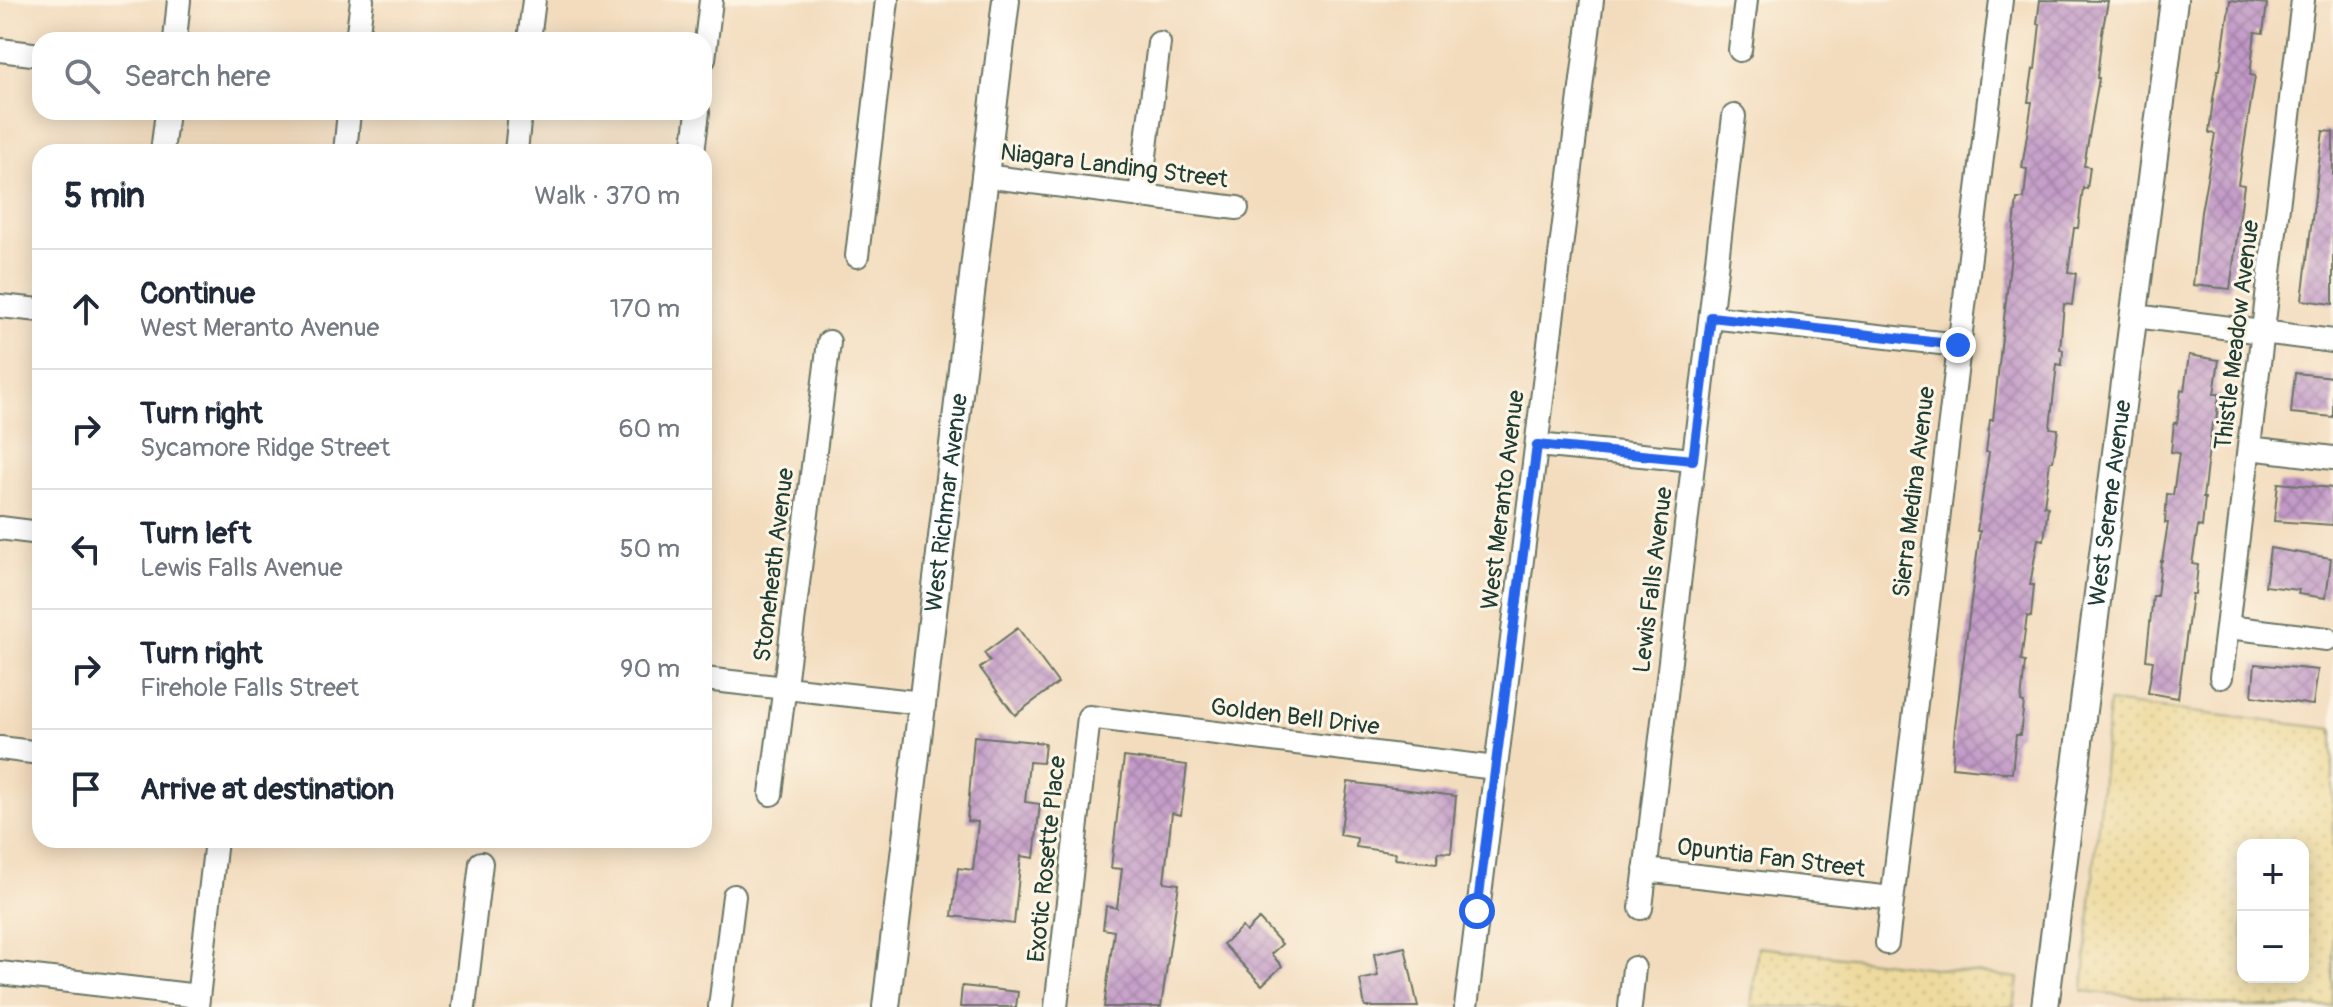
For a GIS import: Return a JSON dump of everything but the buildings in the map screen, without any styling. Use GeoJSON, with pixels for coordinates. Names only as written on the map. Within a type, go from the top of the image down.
{"type":"FeatureCollection","features":[{"type":"Feature","properties":{"kind":"street"},"geometry":{"type":"LineString","coordinates":[[176,32],[179,0]]}},
{"type":"Feature","properties":{"kind":"street"},"geometry":{"type":"LineString","coordinates":[[358,32],[362,0]]}},
{"type":"Feature","properties":{"kind":"street"},"geometry":{"type":"LineString","coordinates":[[530,32],[534,0]]}},
{"type":"Feature","properties":{"kind":"street"},"geometry":{"type":"LineString","coordinates":[[707,32],[711,0]]}},
{"type":"Feature","properties":{"kind":"street"},"geometry":{"type":"LineString","coordinates":[[857,256],[887,0]]}},
{"type":"Feature","properties":{"kind":"street","name":"West Richmar Avenue"},"geometry":{"type":"LineString","coordinates":[[886,1007],[1006,0]]}},
{"type":"Feature","properties":{"kind":"street","name":"West Meranto Avenue"},"geometry":{"type":"LineString","coordinates":[[1466,1007],[1592,0]]}},
{"type":"Feature","properties":{"kind":"street"},"geometry":{"type":"LineString","coordinates":[[1740,50],[1746,0]]}},
{"type":"Feature","properties":{"kind":"street","name":"Sierra Medina Avenue"},"geometry":{"type":"LineString","coordinates":[[1887,943],[2001,0]]}},
{"type":"Feature","properties":{"kind":"street","name":"West Serene Avenue"},"geometry":{"type":"LineString","coordinates":[[2045,1007],[2174,0]]}},
{"type":"Feature","properties":{"kind":"street","name":"Thistle Meadow Avenue"},"geometry":{"type":"LineString","coordinates":[[2221,677],[2303,0]]}},
{"type":"Feature","properties":{"kind":"street"},"geometry":{"type":"LineString","coordinates":[[1140,196],[1159,43]]}},
{"type":"Feature","properties":{"kind":"street"},"geometry":{"type":"LineString","coordinates":[[0,50],[32,54]]}},
{"type":"Feature","properties":{"kind":"street","name":"Lewis Falls Avenue"},"geometry":{"type":"LineString","coordinates":[[1641,908],[1734,116]]}},
{"type":"Feature","properties":{"kind":"street"},"geometry":{"type":"LineString","coordinates":[[163,144],[166,120]]}},
{"type":"Feature","properties":{"kind":"street"},"geometry":{"type":"LineString","coordinates":[[346,144],[348,120]]}},
{"type":"Feature","properties":{"kind":"street"},"geometry":{"type":"LineString","coordinates":[[517,144],[519,120]]}},
{"type":"Feature","properties":{"kind":"street"},"geometry":{"type":"LineString","coordinates":[[694,144],[697,120]]}},
{"type":"Feature","properties":{"kind":"street","name":"Niagara Landing Street"},"geometry":{"type":"LineString","coordinates":[[984,176],[1237,208]]}},
{"type":"Feature","properties":{"kind":"street"},"geometry":{"type":"LineString","coordinates":[[0,306],[32,309]]}},
{"type":"Feature","properties":{"kind":"street"},"geometry":{"type":"LineString","coordinates":[[2135,316],[2333,341]]}},
{"type":"Feature","properties":{"kind":"street"},"geometry":{"type":"LineString","coordinates":[[1711,317],[1958,345]]}},
{"type":"Feature","properties":{"kind":"street","name":"Stoneheath Avenue"},"geometry":{"type":"LineString","coordinates":[[771,794],[829,342]]}},
{"type":"Feature","properties":{"kind":"street"},"geometry":{"type":"LineString","coordinates":[[1537,445],[1693,460]]}},
{"type":"Feature","properties":{"kind":"street"},"geometry":{"type":"LineString","coordinates":[[2249,448],[2333,458]]}},
{"type":"Feature","properties":{"kind":"street"},"geometry":{"type":"LineString","coordinates":[[0,528],[32,532]]}},
{"type":"Feature","properties":{"kind":"street"},"geometry":{"type":"LineString","coordinates":[[2228,627],[2327,639]]}},
{"type":"Feature","properties":{"kind":"street"},"geometry":{"type":"LineString","coordinates":[[712,680],[922,703]]}},
{"type":"Feature","properties":{"kind":"street","name":"Golden Bell Drive"},"geometry":{"type":"LineString","coordinates":[[1089,717],[1495,768]]}},
{"type":"Feature","properties":{"kind":"street","name":"Exotic Rosette Place"},"geometry":{"type":"LineString","coordinates":[[1056,1007],[1089,717]]}},
{"type":"Feature","properties":{"kind":"street"},"geometry":{"type":"LineString","coordinates":[[0,748],[32,752]]}},
{"type":"Feature","properties":{"kind":"street"},"geometry":{"type":"LineString","coordinates":[[0,973],[197,1001],[215,848]]}},
{"type":"Feature","properties":{"kind":"street"},"geometry":{"type":"LineString","coordinates":[[464,1007],[481,863]]}},
{"type":"Feature","properties":{"kind":"street","name":"Opuntia Fan Street"},"geometry":{"type":"LineString","coordinates":[[1645,870],[1892,898]]}},
{"type":"Feature","properties":{"kind":"street"},"geometry":{"type":"LineString","coordinates":[[720,1007],[734,896]]}},
{"type":"Feature","properties":{"kind":"street"},"geometry":{"type":"LineString","coordinates":[[1630,1007],[1634,968]]}},
{"type":"Feature","properties":{"kind":"sand"},"geometry":{"type":"Polygon","coordinates":[[[2109,702],[2333,729],[2333,1007],[2245,1007],[2083,991],[2109,702]]]}},
{"type":"Feature","properties":{"kind":"sand"},"geometry":{"type":"Polygon","coordinates":[[[1758,947],[2018,978],[2014,1007],[1751,1007],[1758,947]]]}},
{"type":"Feature","properties":{"kind":"route"},"geometry":{"type":"LineString","coordinates":[[1477,911],[1537,445],[1693,460],[1711,317],[1958,345]]}}]}
